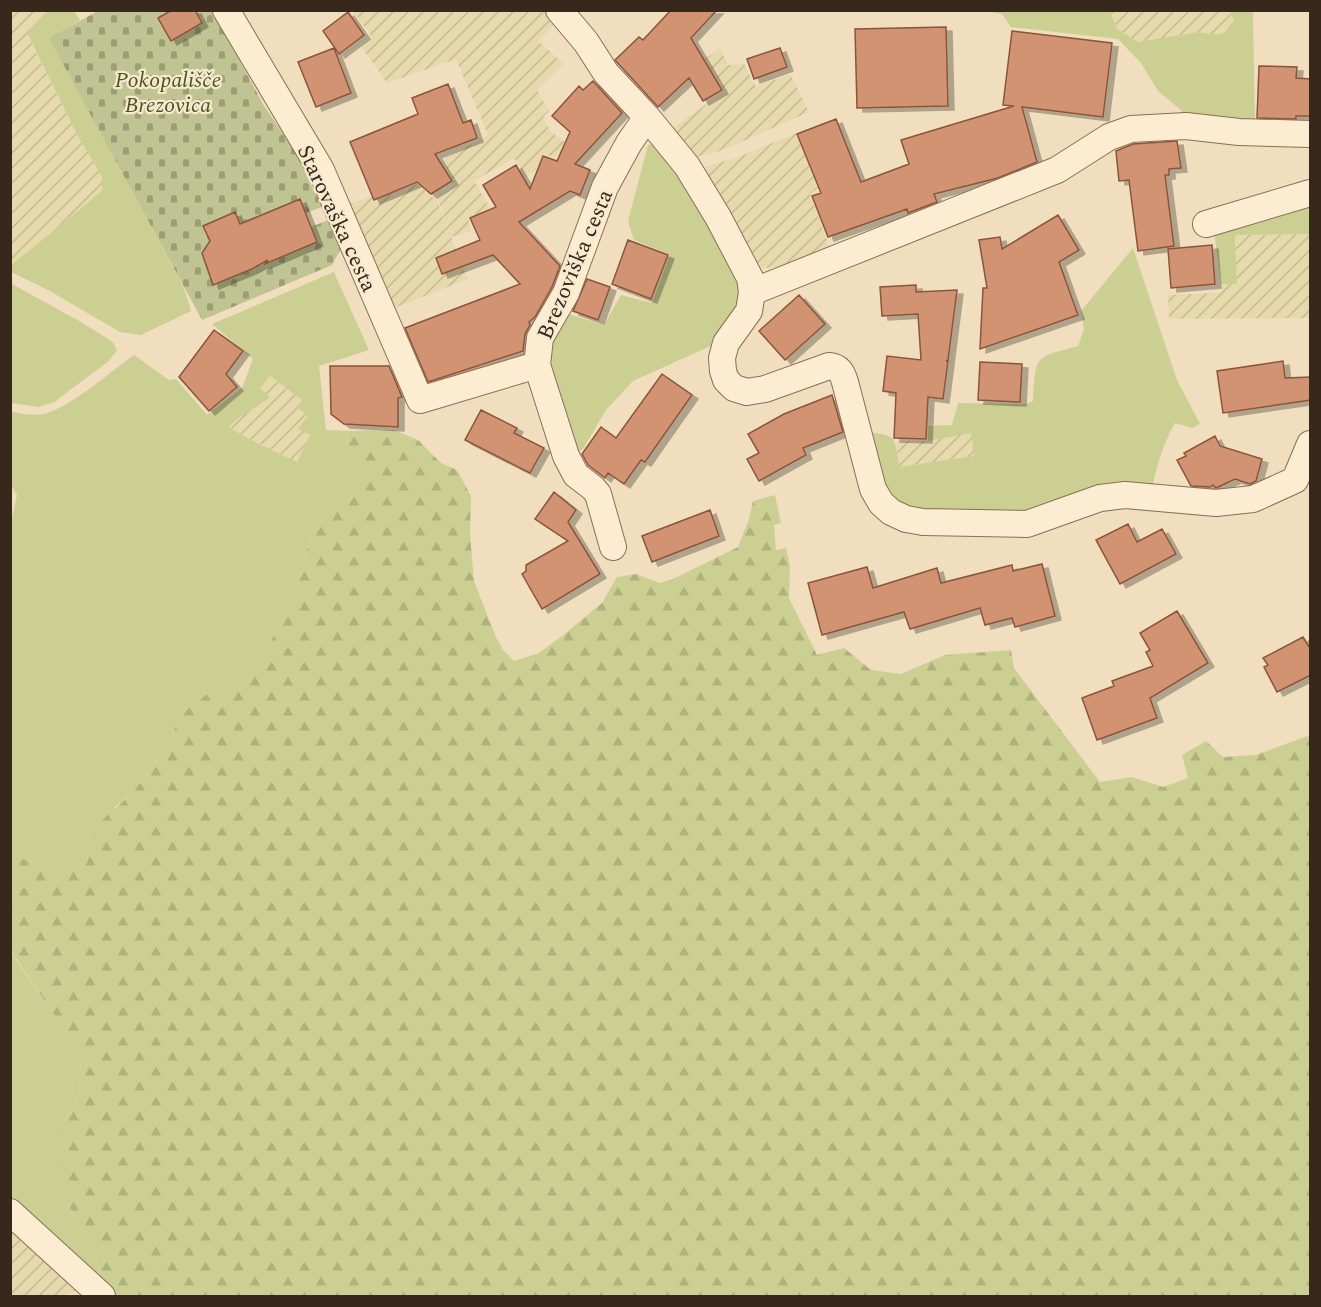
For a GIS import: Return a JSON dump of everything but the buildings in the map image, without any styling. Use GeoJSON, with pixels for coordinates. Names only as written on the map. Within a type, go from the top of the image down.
{"type":"FeatureCollection","features":[{"type":"Feature","properties":{"kind":"street","name":"Starovaška cesta"},"geometry":{"type":"LineString","coordinates":[[226,10],[321,170],[420,400],[537,365]]}},
{"type":"Feature","properties":{"kind":"street"},"geometry":{"type":"LineString","coordinates":[[559,10],[586,42],[606,73],[647,117],[687,166],[750,278],[752,292],[748,311],[726,343],[722,358],[726,380],[734,388],[747,392],[765,389],[829,366],[836,367],[842,373],[845,382],[873,489],[886,508],[906,519],[923,522],[1027,524],[1100,498],[1125,495],[1216,503],[1253,499],[1295,480],[1311,444]]}},
{"type":"Feature","properties":{"kind":"street","name":"Brezoviška cesta"},"geometry":{"type":"LineString","coordinates":[[613,547],[598,494],[576,475],[566,456],[537,365],[540,338],[566,293],[605,187],[629,143],[647,117]]}},
{"type":"Feature","properties":{"kind":"street"},"geometry":{"type":"LineString","coordinates":[[752,292],[1058,171],[1109,137],[1131,129],[1186,126],[1239,132],[1311,134]]}},
{"type":"Feature","properties":{"kind":"street"},"geometry":{"type":"LineString","coordinates":[[1206,224],[1311,194]]}},
{"type":"Feature","properties":{"kind":"street"},"geometry":{"type":"LineString","coordinates":[[10,1212],[102,1296]]}},
{"type":"Feature","properties":{"kind":"shaded area"},"geometry":{"type":"Polygon","coordinates":[[[11,11],[48,12],[27,34],[77,134],[102,177],[102,191],[11,265],[11,11]]]}},
{"type":"Feature","properties":{"kind":"shaded area"},"geometry":{"type":"Polygon","coordinates":[[[353,11],[546,11],[558,21],[538,41],[564,64],[537,90],[549,111],[543,117],[550,131],[569,145],[555,158],[544,154],[535,170],[525,177],[514,158],[474,181],[490,208],[468,218],[471,231],[451,237],[468,279],[389,310],[345,206],[372,196],[374,200],[417,184],[437,201],[450,232],[437,197],[455,185],[444,159],[488,135],[456,59],[387,83],[361,46],[372,37],[353,11]]]}},
{"type":"Feature","properties":{"kind":"shaded area"},"geometry":{"type":"Polygon","coordinates":[[[1110,11],[1229,11],[1234,20],[1225,32],[1218,36],[1198,32],[1138,42],[1117,29],[1110,11]]]}},
{"type":"Feature","properties":{"kind":"shaded area"},"geometry":{"type":"Polygon","coordinates":[[[720,48],[728,65],[744,64],[756,87],[790,74],[809,112],[723,150],[693,158],[670,130],[725,91],[705,59],[720,48]]]}},
{"type":"Feature","properties":{"kind":"shaded area"},"geometry":{"type":"Polygon","coordinates":[[[796,133],[818,188],[810,194],[831,251],[780,267],[758,268],[698,169],[739,157],[796,133]]]}},
{"type":"Feature","properties":{"kind":"shaded area"},"geometry":{"type":"Polygon","coordinates":[[[1310,234],[1310,318],[1169,319],[1168,295],[1221,293],[1221,284],[1237,283],[1235,235],[1310,234]]]}},
{"type":"Feature","properties":{"kind":"shaded area"},"geometry":{"type":"Polygon","coordinates":[[[270,376],[302,400],[308,416],[310,435],[298,463],[229,427],[250,409],[270,397],[260,388],[270,376]]]}},
{"type":"Feature","properties":{"kind":"shaded area"},"geometry":{"type":"Polygon","coordinates":[[[971,432],[975,456],[899,467],[896,442],[928,441],[971,432]]]}},
{"type":"Feature","properties":{"kind":"shaded area"},"geometry":{"type":"Polygon","coordinates":[[[10,1220],[84,1286],[64,1296],[11,1296],[10,1220]]]}},
{"type":"Feature","properties":{"kind":"green space"},"geometry":{"type":"Polygon","coordinates":[[[47,11],[74,11],[80,20],[50,38],[184,288],[191,311],[141,335],[120,332],[48,290],[11,272],[10,266],[102,191],[102,177],[77,134],[27,33],[47,11]]]}},
{"type":"Feature","properties":{"kind":"green space","name":"Pokopališče Brezovica"},"geometry":{"type":"Polygon","coordinates":[[[98,11],[213,11],[264,106],[295,151],[322,207],[306,213],[300,199],[240,224],[235,213],[203,226],[210,241],[202,253],[210,276],[225,280],[317,242],[311,227],[328,220],[341,249],[332,265],[202,320],[49,38],[98,11]]]}},
{"type":"Feature","properties":{"kind":"green space"},"geometry":{"type":"Polygon","coordinates":[[[985,11],[1110,11],[1117,29],[1138,42],[1198,32],[1218,35],[1225,32],[1234,20],[1229,11],[1253,11],[1255,128],[1187,120],[1181,110],[1158,91],[1141,63],[1118,39],[1011,27],[1002,14],[985,11]]]}},
{"type":"Feature","properties":{"kind":"green space"},"geometry":{"type":"Polygon","coordinates":[[[654,144],[701,206],[735,275],[740,299],[737,314],[715,344],[633,381],[606,410],[583,449],[572,456],[549,379],[549,335],[562,312],[604,325],[621,295],[652,303],[670,255],[634,240],[628,221],[648,145],[654,144]]]}},
{"type":"Feature","properties":{"kind":"green space"},"geometry":{"type":"Polygon","coordinates":[[[1310,200],[1310,234],[1235,235],[1237,284],[1221,284],[1214,230],[1310,200]]]}},
{"type":"Feature","properties":{"kind":"green space"},"geometry":{"type":"Polygon","coordinates":[[[1133,248],[1177,380],[1200,424],[1192,428],[1175,423],[1161,455],[1152,489],[1029,515],[925,516],[892,503],[865,432],[883,434],[892,439],[895,443],[899,467],[974,456],[971,433],[928,441],[928,426],[952,425],[958,403],[1024,404],[1033,401],[1035,374],[1040,360],[1053,353],[1078,346],[1084,329],[1081,311],[1133,248]]]}},
{"type":"Feature","properties":{"kind":"green space"},"geometry":{"type":"Polygon","coordinates":[[[334,272],[369,350],[319,366],[326,430],[347,431],[346,445],[365,485],[312,532],[288,611],[265,651],[229,687],[206,695],[177,722],[170,743],[133,792],[116,806],[89,846],[87,863],[77,872],[10,856],[10,527],[17,495],[11,485],[11,411],[35,415],[53,411],[90,389],[134,355],[169,380],[176,379],[207,415],[242,388],[253,359],[212,324],[334,272]],[[270,376],[260,388],[270,397],[229,427],[297,462],[310,435],[298,429],[308,416],[297,407],[302,400],[270,376]]]}},
{"type":"Feature","properties":{"kind":"green space"},"geometry":{"type":"Polygon","coordinates":[[[10,283],[113,342],[117,350],[109,361],[54,402],[39,407],[11,403],[10,283]]]}},
{"type":"Feature","properties":{"kind":"green space"},"geometry":{"type":"Polygon","coordinates":[[[394,430],[418,440],[441,463],[457,470],[471,496],[470,535],[474,581],[496,637],[503,650],[514,661],[539,653],[562,636],[602,603],[617,577],[637,574],[659,583],[671,580],[738,547],[753,501],[775,495],[781,523],[774,525],[776,550],[786,548],[790,566],[789,598],[817,655],[844,648],[871,670],[901,674],[945,655],[1011,650],[1014,668],[1100,782],[1132,777],[1163,787],[1188,778],[1182,755],[1206,741],[1223,757],[1256,755],[1310,735],[1310,1296],[110,1295],[100,1276],[97,1260],[69,1206],[61,1163],[61,1127],[78,1097],[81,1060],[57,1019],[11,951],[11,856],[77,872],[87,863],[89,846],[98,824],[133,792],[170,743],[177,722],[189,708],[206,695],[229,687],[265,651],[288,611],[312,532],[332,510],[356,495],[364,485],[346,445],[347,431],[394,430]]]}},
{"type":"Feature","properties":{"kind":"green space"},"geometry":{"type":"Polygon","coordinates":[[[10,951],[57,1019],[81,1060],[78,1097],[61,1127],[69,1206],[97,1260],[100,1276],[110,1295],[11,1202],[10,951]]]}}]}
